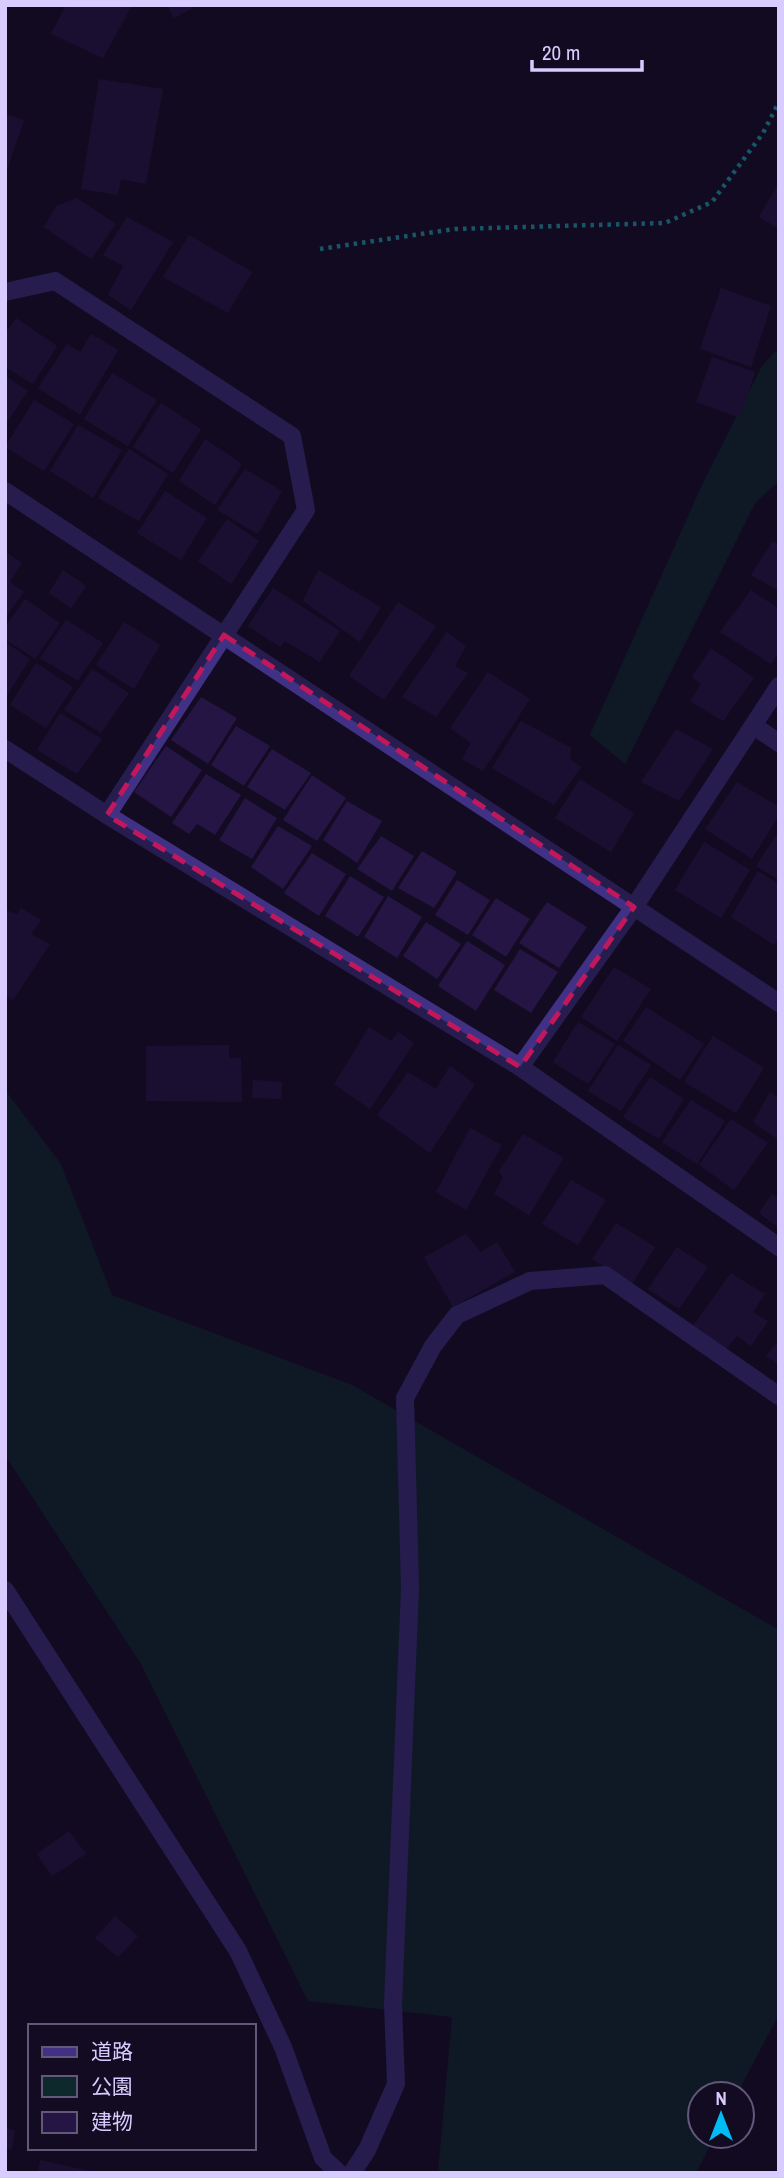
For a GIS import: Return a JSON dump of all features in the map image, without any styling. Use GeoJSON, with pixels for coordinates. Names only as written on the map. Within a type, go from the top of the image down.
{"type":"FeatureCollection","features":[{"type":"Feature","properties":{"kind":"street"},"geometry":{"type":"LineString","coordinates":[[5,292],[55,281],[292,436],[306,510],[107,815]]}},
{"type":"Feature","properties":{"kind":"street"},"geometry":{"type":"LineString","coordinates":[[5,491],[779,1003]]}},
{"type":"Feature","properties":{"kind":"street"},"geometry":{"type":"LineString","coordinates":[[520,1067],[634,907],[779,687]]}},
{"type":"Feature","properties":{"kind":"street"},"geometry":{"type":"LineString","coordinates":[[754,726],[779,743]]}},
{"type":"Feature","properties":{"kind":"street"},"geometry":{"type":"LineString","coordinates":[[5,749],[107,815],[520,1067],[779,1247]]}},
{"type":"Feature","properties":{"kind":"street"},"geometry":{"type":"LineString","coordinates":[[352,2173],[366,2150],[396,2084],[393,2004],[410,1588],[405,1398],[433,1346],[457,1315],[530,1281],[605,1275],[779,1396]]}},
{"type":"Feature","properties":{"kind":"street"},"geometry":{"type":"LineString","coordinates":[[5,1590],[238,1951],[283,2048],[323,2158],[339,2173]]}},
{"type":"Feature","properties":{"kind":"path"},"geometry":{"type":"LineString","coordinates":[[320,249],[456,229],[665,223],[712,202],[763,133],[779,102]]}},
{"type":"Feature","properties":{"kind":"highlighted area"},"geometry":{"type":"Polygon","coordinates":[[[224,635],[634,907],[520,1067],[107,815],[224,635]]]}},
{"type":"Feature","properties":{"kind":"green space"},"geometry":{"type":"Polygon","coordinates":[[[779,348],[779,481],[755,503],[625,764],[590,735],[703,483],[762,366],[779,348]]]}},
{"type":"Feature","properties":{"kind":"green space"},"geometry":{"type":"Polygon","coordinates":[[[5,1090],[61,1164],[112,1295],[352,1385],[779,1630],[779,2014],[744,2080],[686,2080],[686,2150],[708,2150],[696,2173],[438,2173],[452,2017],[308,2001],[141,1664],[5,1455],[5,1090]]]}},
{"type":"Feature","properties":{"kind":"building"},"geometry":{"type":"Polygon","coordinates":[[[66,5],[132,5],[103,58],[51,34],[66,5]]]}},
{"type":"Feature","properties":{"kind":"building"},"geometry":{"type":"Polygon","coordinates":[[[167,5],[198,5],[174,18],[167,5]]]}},
{"type":"Feature","properties":{"kind":"building"},"geometry":{"type":"Polygon","coordinates":[[[99,79],[163,89],[146,184],[121,179],[118,195],[81,189],[99,79]]]}},
{"type":"Feature","properties":{"kind":"building"},"geometry":{"type":"Polygon","coordinates":[[[5,113],[24,120],[6,172],[5,172],[5,113]]]}},
{"type":"Feature","properties":{"kind":"building"},"geometry":{"type":"Polygon","coordinates":[[[779,182],[779,229],[759,217],[779,182]]]}},
{"type":"Feature","properties":{"kind":"building"},"geometry":{"type":"Polygon","coordinates":[[[77,198],[116,224],[91,259],[44,227],[56,206],[77,198]]]}},
{"type":"Feature","properties":{"kind":"building"},"geometry":{"type":"Polygon","coordinates":[[[127,217],[173,242],[131,310],[108,295],[123,266],[103,255],[127,217]]]}},
{"type":"Feature","properties":{"kind":"building"},"geometry":{"type":"Polygon","coordinates":[[[189,235],[252,272],[228,313],[163,277],[189,235]]]}},
{"type":"Feature","properties":{"kind":"building"},"geometry":{"type":"Polygon","coordinates":[[[721,288],[771,306],[751,367],[700,349],[721,288]]]}},
{"type":"Feature","properties":{"kind":"building"},"geometry":{"type":"Polygon","coordinates":[[[16,318],[57,346],[33,384],[5,367],[5,333],[16,318]]]}},
{"type":"Feature","properties":{"kind":"building"},"geometry":{"type":"Polygon","coordinates":[[[91,334],[118,350],[80,415],[38,388],[67,344],[80,352],[91,334]]]}},
{"type":"Feature","properties":{"kind":"building"},"geometry":{"type":"Polygon","coordinates":[[[712,357],[755,372],[740,418],[696,402],[712,357]]]}},
{"type":"Feature","properties":{"kind":"building"},"geometry":{"type":"Polygon","coordinates":[[[112,373],[157,400],[128,446],[84,419],[112,373]]]}},
{"type":"Feature","properties":{"kind":"building"},"geometry":{"type":"Polygon","coordinates":[[[5,376],[28,391],[5,425],[5,376]]]}},
{"type":"Feature","properties":{"kind":"building"},"geometry":{"type":"Polygon","coordinates":[[[34,400],[74,424],[44,471],[5,447],[34,400]]]}},
{"type":"Feature","properties":{"kind":"building"},"geometry":{"type":"Polygon","coordinates":[[[161,403],[201,429],[173,473],[133,447],[161,403]]]}},
{"type":"Feature","properties":{"kind":"building"},"geometry":{"type":"Polygon","coordinates":[[[78,425],[122,450],[93,498],[50,471],[78,425]]]}},
{"type":"Feature","properties":{"kind":"building"},"geometry":{"type":"Polygon","coordinates":[[[205,439],[242,464],[215,505],[179,481],[205,439]]]}},
{"type":"Feature","properties":{"kind":"building"},"geometry":{"type":"Polygon","coordinates":[[[129,449],[168,474],[139,521],[98,498],[129,449]]]}},
{"type":"Feature","properties":{"kind":"building"},"geometry":{"type":"Polygon","coordinates":[[[245,469],[282,491],[258,534],[217,510],[245,469]]]}},
{"type":"Feature","properties":{"kind":"building"},"geometry":{"type":"Polygon","coordinates":[[[165,491],[207,518],[181,560],[137,533],[165,491]]]}},
{"type":"Feature","properties":{"kind":"building"},"geometry":{"type":"Polygon","coordinates":[[[227,519],[259,541],[231,584],[198,561],[227,519]]]}},
{"type":"Feature","properties":{"kind":"building"},"geometry":{"type":"Polygon","coordinates":[[[773,541],[779,545],[779,591],[751,575],[773,541]]]}},
{"type":"Feature","properties":{"kind":"building"},"geometry":{"type":"Polygon","coordinates":[[[5,552],[22,563],[10,582],[24,592],[5,618],[5,552]]]}},
{"type":"Feature","properties":{"kind":"building"},"geometry":{"type":"Polygon","coordinates":[[[63,570],[86,586],[71,608],[49,593],[63,570]]]}},
{"type":"Feature","properties":{"kind":"building"},"geometry":{"type":"Polygon","coordinates":[[[318,570],[381,607],[360,642],[303,601],[318,570]]]}},
{"type":"Feature","properties":{"kind":"building"},"geometry":{"type":"Polygon","coordinates":[[[273,588],[340,631],[320,662],[285,641],[280,647],[248,626],[273,588]]]}},
{"type":"Feature","properties":{"kind":"building"},"geometry":{"type":"Polygon","coordinates":[[[751,590],[779,609],[779,652],[771,664],[720,632],[751,590]]]}},
{"type":"Feature","properties":{"kind":"building"},"geometry":{"type":"Polygon","coordinates":[[[25,599],[60,623],[35,659],[5,639],[5,627],[25,599]]]}},
{"type":"Feature","properties":{"kind":"building"},"geometry":{"type":"Polygon","coordinates":[[[398,602],[436,626],[384,700],[349,676],[398,602]]]}},
{"type":"Feature","properties":{"kind":"building"},"geometry":{"type":"Polygon","coordinates":[[[66,620],[103,643],[78,681],[40,658],[66,620]]]}},
{"type":"Feature","properties":{"kind":"building"},"geometry":{"type":"Polygon","coordinates":[[[124,622],[160,645],[134,689],[96,665],[124,622]]]}},
{"type":"Feature","properties":{"kind":"building"},"geometry":{"type":"Polygon","coordinates":[[[447,632],[466,646],[455,666],[468,673],[436,717],[402,697],[447,632]]]}},
{"type":"Feature","properties":{"kind":"building"},"geometry":{"type":"Polygon","coordinates":[[[5,642],[30,659],[5,698],[5,642]]]}},
{"type":"Feature","properties":{"kind":"building"},"geometry":{"type":"Polygon","coordinates":[[[711,648],[754,678],[723,721],[690,701],[701,684],[692,677],[711,648]]]}},
{"type":"Feature","properties":{"kind":"building"},"geometry":{"type":"Polygon","coordinates":[[[36,663],[73,687],[46,728],[10,705],[36,663]]]}},
{"type":"Feature","properties":{"kind":"building"},"geometry":{"type":"Polygon","coordinates":[[[92,669],[129,693],[101,733],[64,710],[92,669]]]}},
{"type":"Feature","properties":{"kind":"building"},"geometry":{"type":"Polygon","coordinates":[[[488,672],[530,699],[483,771],[462,759],[471,743],[450,728],[488,672]]]}},
{"type":"Feature","properties":{"kind":"building"},"geometry":{"type":"Polygon","coordinates":[[[201,697],[237,718],[208,764],[171,740],[201,697]]]}},
{"type":"Feature","properties":{"kind":"building"},"geometry":{"type":"Polygon","coordinates":[[[60,713],[102,739],[77,774],[37,750],[60,713]]]}},
{"type":"Feature","properties":{"kind":"building"},"geometry":{"type":"Polygon","coordinates":[[[521,721],[571,748],[570,759],[581,767],[554,805],[492,768],[521,721]]]}},
{"type":"Feature","properties":{"kind":"building"},"geometry":{"type":"Polygon","coordinates":[[[236,726],[270,746],[244,786],[211,765],[236,726]]]}},
{"type":"Feature","properties":{"kind":"building"},"geometry":{"type":"Polygon","coordinates":[[[676,729],[713,749],[679,801],[641,782],[676,729]]]}},
{"type":"Feature","properties":{"kind":"building"},"geometry":{"type":"Polygon","coordinates":[[[166,746],[202,770],[171,817],[134,792],[166,746]]]}},
{"type":"Feature","properties":{"kind":"building"},"geometry":{"type":"Polygon","coordinates":[[[272,749],[311,773],[285,810],[247,787],[272,749]]]}},
{"type":"Feature","properties":{"kind":"building"},"geometry":{"type":"Polygon","coordinates":[[[206,774],[241,795],[215,835],[197,824],[189,834],[172,823],[206,774]]]}},
{"type":"Feature","properties":{"kind":"building"},"geometry":{"type":"Polygon","coordinates":[[[312,775],[346,798],[317,841],[283,820],[312,775]]]}},
{"type":"Feature","properties":{"kind":"building"},"geometry":{"type":"Polygon","coordinates":[[[580,779],[634,813],[611,852],[555,818],[580,779]]]}},
{"type":"Feature","properties":{"kind":"building"},"geometry":{"type":"Polygon","coordinates":[[[737,782],[779,807],[779,815],[752,859],[705,829],[737,782]]]}},
{"type":"Feature","properties":{"kind":"building"},"geometry":{"type":"Polygon","coordinates":[[[245,798],[277,818],[252,859],[219,840],[245,798]]]}},
{"type":"Feature","properties":{"kind":"building"},"geometry":{"type":"Polygon","coordinates":[[[347,801],[382,821],[357,863],[323,840],[347,801]]]}},
{"type":"Feature","properties":{"kind":"building"},"geometry":{"type":"Polygon","coordinates":[[[278,826],[312,846],[283,889],[251,867],[278,826]]]}},
{"type":"Feature","properties":{"kind":"building"},"geometry":{"type":"Polygon","coordinates":[[[779,831],[779,880],[756,866],[779,831]]]}},
{"type":"Feature","properties":{"kind":"building"},"geometry":{"type":"Polygon","coordinates":[[[381,836],[414,856],[392,891],[357,869],[381,836]]]}},
{"type":"Feature","properties":{"kind":"building"},"geometry":{"type":"Polygon","coordinates":[[[704,842],[750,870],[721,918],[675,890],[704,842]]]}},
{"type":"Feature","properties":{"kind":"building"},"geometry":{"type":"Polygon","coordinates":[[[422,851],[457,872],[434,908],[398,888],[422,851]]]}},
{"type":"Feature","properties":{"kind":"building"},"geometry":{"type":"Polygon","coordinates":[[[312,853],[346,874],[319,916],[284,893],[312,853]]]}},
{"type":"Feature","properties":{"kind":"building"},"geometry":{"type":"Polygon","coordinates":[[[758,871],[779,884],[779,938],[774,945],[731,917],[758,871]]]}},
{"type":"Feature","properties":{"kind":"building"},"geometry":{"type":"Polygon","coordinates":[[[350,876],[384,897],[358,937],[325,916],[350,876]]]}},
{"type":"Feature","properties":{"kind":"building"},"geometry":{"type":"Polygon","coordinates":[[[457,880],[490,900],[468,935],[435,915],[457,880]]]}},
{"type":"Feature","properties":{"kind":"building"},"geometry":{"type":"Polygon","coordinates":[[[388,896],[422,917],[397,958],[364,937],[388,896]]]}},
{"type":"Feature","properties":{"kind":"building"},"geometry":{"type":"Polygon","coordinates":[[[496,898],[530,919],[506,957],[472,935],[496,898]]]}},
{"type":"Feature","properties":{"kind":"building"},"geometry":{"type":"Polygon","coordinates":[[[547,902],[587,927],[559,968],[519,943],[547,902]]]}},
{"type":"Feature","properties":{"kind":"building"},"geometry":{"type":"Polygon","coordinates":[[[21,908],[41,920],[31,934],[50,944],[13,1000],[5,995],[5,909],[17,915],[21,908]]]}},
{"type":"Feature","properties":{"kind":"building"},"geometry":{"type":"Polygon","coordinates":[[[426,922],[461,944],[437,979],[403,956],[426,922]]]}},
{"type":"Feature","properties":{"kind":"building"},"geometry":{"type":"Polygon","coordinates":[[[467,941],[505,965],[476,1011],[438,986],[467,941]]]}},
{"type":"Feature","properties":{"kind":"building"},"geometry":{"type":"Polygon","coordinates":[[[520,949],[558,972],[531,1013],[494,990],[520,949]]]}},
{"type":"Feature","properties":{"kind":"building"},"geometry":{"type":"Polygon","coordinates":[[[614,967],[651,989],[617,1041],[581,1017],[614,967]]]}},
{"type":"Feature","properties":{"kind":"building"},"geometry":{"type":"Polygon","coordinates":[[[646,1007],[704,1044],[680,1080],[623,1041],[646,1007]]]}},
{"type":"Feature","properties":{"kind":"building"},"geometry":{"type":"Polygon","coordinates":[[[578,1022],[615,1044],[588,1084],[553,1062],[578,1022]]]}},
{"type":"Feature","properties":{"kind":"building"},"geometry":{"type":"Polygon","coordinates":[[[369,1027],[391,1041],[398,1032],[414,1043],[370,1109],[334,1084],[369,1027]]]}},
{"type":"Feature","properties":{"kind":"building"},"geometry":{"type":"Polygon","coordinates":[[[713,1036],[764,1068],[736,1113],[684,1082],[713,1036]]]}},
{"type":"Feature","properties":{"kind":"building"},"geometry":{"type":"Polygon","coordinates":[[[229,1045],[229,1058],[241,1058],[242,1102],[146,1101],[146,1046],[229,1045]]]}},
{"type":"Feature","properties":{"kind":"building"},"geometry":{"type":"Polygon","coordinates":[[[618,1045],[651,1065],[621,1111],[588,1091],[618,1045]]]}},
{"type":"Feature","properties":{"kind":"building"},"geometry":{"type":"Polygon","coordinates":[[[450,1066],[475,1084],[430,1153],[377,1115],[408,1072],[436,1089],[450,1066]]]}},
{"type":"Feature","properties":{"kind":"building"},"geometry":{"type":"Polygon","coordinates":[[[650,1077],[684,1099],[659,1139],[623,1117],[650,1077]]]}},
{"type":"Feature","properties":{"kind":"building"},"geometry":{"type":"Polygon","coordinates":[[[253,1080],[282,1082],[281,1099],[252,1098],[253,1080]]]}},
{"type":"Feature","properties":{"kind":"building"},"geometry":{"type":"Polygon","coordinates":[[[770,1092],[779,1098],[779,1140],[753,1122],[770,1092]]]}},
{"type":"Feature","properties":{"kind":"building"},"geometry":{"type":"Polygon","coordinates":[[[691,1100],[725,1121],[697,1164],[662,1142],[691,1100]]]}},
{"type":"Feature","properties":{"kind":"building"},"geometry":{"type":"Polygon","coordinates":[[[731,1119],[768,1143],[734,1190],[699,1165],[731,1119]]]}},
{"type":"Feature","properties":{"kind":"building"},"geometry":{"type":"Polygon","coordinates":[[[470,1128],[502,1145],[466,1210],[436,1192],[470,1128]]]}},
{"type":"Feature","properties":{"kind":"building"},"geometry":{"type":"Polygon","coordinates":[[[523,1134],[564,1158],[529,1215],[494,1194],[503,1178],[499,1171],[523,1134]]]}},
{"type":"Feature","properties":{"kind":"building"},"geometry":{"type":"Polygon","coordinates":[[[571,1180],[606,1200],[578,1245],[542,1224],[571,1180]]]}},
{"type":"Feature","properties":{"kind":"building"},"geometry":{"type":"Polygon","coordinates":[[[772,1194],[779,1198],[779,1228],[759,1213],[772,1194]]]}},
{"type":"Feature","properties":{"kind":"building"},"geometry":{"type":"Polygon","coordinates":[[[616,1223],[655,1247],[632,1284],[592,1259],[616,1223]]]}},
{"type":"Feature","properties":{"kind":"building"},"geometry":{"type":"Polygon","coordinates":[[[466,1234],[481,1252],[497,1242],[515,1272],[453,1307],[424,1257],[466,1234]]]}},
{"type":"Feature","properties":{"kind":"building"},"geometry":{"type":"Polygon","coordinates":[[[677,1247],[708,1267],[679,1309],[648,1289],[677,1247]]]}},
{"type":"Feature","properties":{"kind":"building"},"geometry":{"type":"Polygon","coordinates":[[[731,1273],[765,1294],[753,1312],[768,1321],[751,1346],[737,1336],[726,1349],[693,1326],[731,1273]]]}},
{"type":"Feature","properties":{"kind":"building"},"geometry":{"type":"Polygon","coordinates":[[[779,1340],[779,1365],[766,1356],[779,1340]]]}},
{"type":"Feature","properties":{"kind":"building"},"geometry":{"type":"Polygon","coordinates":[[[69,1831],[86,1854],[52,1876],[37,1854],[69,1831]]]}},
{"type":"Feature","properties":{"kind":"building"},"geometry":{"type":"Polygon","coordinates":[[[115,1916],[138,1936],[118,1957],[95,1938],[115,1916]]]}},
{"type":"Feature","properties":{"kind":"building"},"geometry":{"type":"Polygon","coordinates":[[[5,2128],[15,2130],[12,2149],[5,2148],[5,2128]]]}},
{"type":"Feature","properties":{"kind":"building"},"geometry":{"type":"Polygon","coordinates":[[[40,2160],[94,2172],[94,2173],[38,2173],[40,2160]]]}}]}
